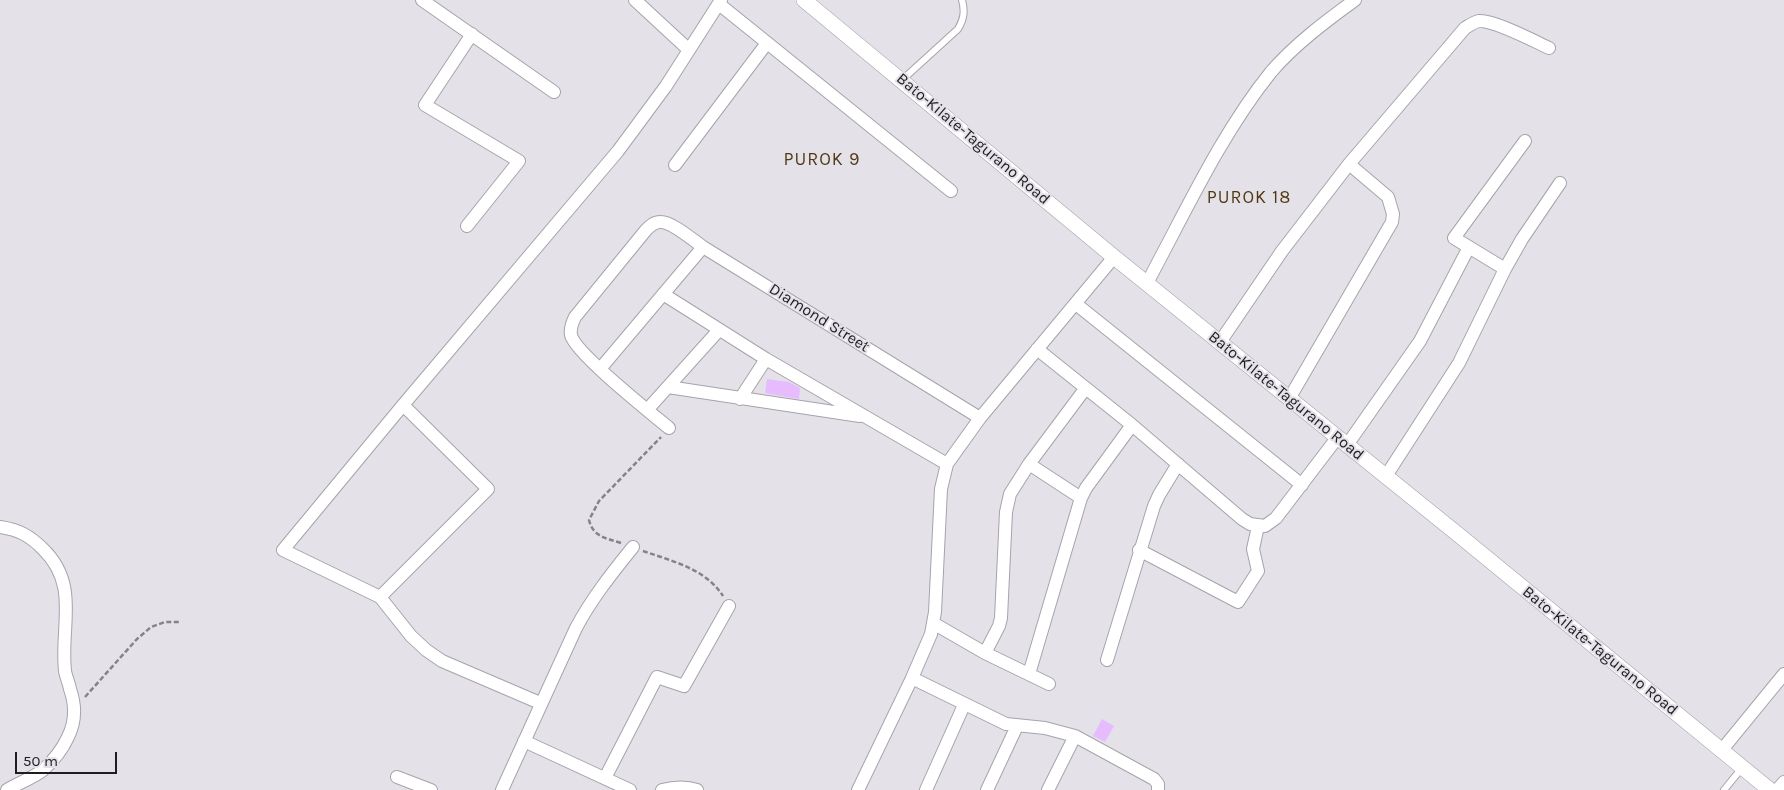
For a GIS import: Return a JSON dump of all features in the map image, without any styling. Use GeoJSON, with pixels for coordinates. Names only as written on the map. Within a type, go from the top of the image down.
{"type":"FeatureCollection","features":[{"type":"Feature","properties":{"kind":"street"},"geometry":{"type":"LineString","coordinates":[[422,0],[554,92]]}},
{"type":"Feature","properties":{"kind":"street"},"geometry":{"type":"LineString","coordinates":[[635,0],[689,50]]}},
{"type":"Feature","properties":{"kind":"street","name":"Bato-Kilate-Tagurano Road"},"geometry":{"type":"LineString","coordinates":[[804,0],[1114,257],[1386,476],[1770,790]]}},
{"type":"Feature","properties":{"kind":"street"},"geometry":{"type":"LineString","coordinates":[[1147,283],[1228,135],[1253,97],[1272,72],[1295,48],[1355,0]]}},
{"type":"Feature","properties":{"kind":"street"},"geometry":{"type":"LineString","coordinates":[[540,702],[464,672],[442,661],[411,636],[380,597],[283,550],[618,151],[648,112],[720,2],[766,43],[951,191]]}},
{"type":"Feature","properties":{"kind":"street"},"geometry":{"type":"LineString","coordinates":[[1220,342],[1282,251],[1349,164],[1465,28],[1479,21],[1492,23],[1549,48]]}},
{"type":"Feature","properties":{"kind":"street"},"geometry":{"type":"LineString","coordinates":[[467,226],[520,161],[426,105],[472,34]]}},
{"type":"Feature","properties":{"kind":"street"},"geometry":{"type":"LineString","coordinates":[[675,165],[766,43]]}},
{"type":"Feature","properties":{"kind":"street"},"geometry":{"type":"LineString","coordinates":[[1505,269],[1454,238],[1525,141]]}},
{"type":"Feature","properties":{"kind":"street"},"geometry":{"type":"LineString","coordinates":[[1289,399],[1392,222],[1393,214],[1388,198],[1349,164]]}},
{"type":"Feature","properties":{"kind":"street"},"geometry":{"type":"LineString","coordinates":[[1386,476],[1459,363],[1505,269],[1522,239],[1560,183]]}},
{"type":"Feature","properties":{"kind":"street","name":"Diamond Street"},"geometry":{"type":"LineString","coordinates":[[600,369],[575,344],[571,337],[572,324],[575,317],[646,230],[656,223],[667,223],[980,418]]}},
{"type":"Feature","properties":{"kind":"street"},"geometry":{"type":"LineString","coordinates":[[669,428],[600,369],[703,247]]}},
{"type":"Feature","properties":{"kind":"street"},"geometry":{"type":"LineString","coordinates":[[1037,349],[1242,518],[1250,524],[1265,526],[1276,518],[1302,485],[1342,441],[1420,341],[1470,247]]}},
{"type":"Feature","properties":{"kind":"street"},"geometry":{"type":"LineString","coordinates":[[858,790],[927,645],[933,624],[941,489],[947,464],[980,418],[1114,257]]}},
{"type":"Feature","properties":{"kind":"street"},"geometry":{"type":"LineString","coordinates":[[663,294],[766,359],[947,464]]}},
{"type":"Feature","properties":{"kind":"street"},"geometry":{"type":"LineString","coordinates":[[1076,304],[1302,485]]}},
{"type":"Feature","properties":{"kind":"street"},"geometry":{"type":"LineString","coordinates":[[647,410],[719,330]]}},
{"type":"Feature","properties":{"kind":"street"},"geometry":{"type":"LineString","coordinates":[[740,399],[766,359]]}},
{"type":"Feature","properties":{"kind":"street"},"geometry":{"type":"LineString","coordinates":[[668,387],[868,417]]}},
{"type":"Feature","properties":{"kind":"street"},"geometry":{"type":"LineString","coordinates":[[985,653],[999,626],[1001,618],[1007,503],[1010,494],[1029,464],[1085,389]]}},
{"type":"Feature","properties":{"kind":"street"},"geometry":{"type":"LineString","coordinates":[[380,597],[488,489],[403,405]]}},
{"type":"Feature","properties":{"kind":"street"},"geometry":{"type":"LineString","coordinates":[[1029,674],[1086,488],[1132,426]]}},
{"type":"Feature","properties":{"kind":"street"},"geometry":{"type":"LineString","coordinates":[[1029,464],[1082,498]]}},
{"type":"Feature","properties":{"kind":"street"},"geometry":{"type":"LineString","coordinates":[[1107,660],[1140,550],[1159,495],[1178,464]]}},
{"type":"Feature","properties":{"kind":"street"},"geometry":{"type":"LineString","coordinates":[[1140,550],[1238,602],[1258,572],[1253,549],[1258,526]]}},
{"type":"Feature","properties":{"kind":"street"},"geometry":{"type":"LineString","coordinates":[[0,527],[15,529],[31,538],[50,556],[63,577],[67,601],[64,653],[65,672],[75,708],[74,723],[68,737],[51,761],[42,771],[7,790]]}},
{"type":"Feature","properties":{"kind":"street"},"geometry":{"type":"LineString","coordinates":[[502,790],[540,702],[588,605],[633,547]]}},
{"type":"Feature","properties":{"kind":"street"},"geometry":{"type":"LineString","coordinates":[[605,778],[657,677],[684,686],[729,606]]}},
{"type":"Feature","properties":{"kind":"street"},"geometry":{"type":"LineString","coordinates":[[933,624],[985,653],[1049,684]]}},
{"type":"Feature","properties":{"kind":"street"},"geometry":{"type":"LineString","coordinates":[[1721,751],[1784,674]]}},
{"type":"Feature","properties":{"kind":"street"},"geometry":{"type":"LineString","coordinates":[[912,678],[1006,724],[1045,728],[1075,736],[1154,779],[1158,784],[1158,790]]}},
{"type":"Feature","properties":{"kind":"street"},"geometry":{"type":"LineString","coordinates":[[926,790],[964,705]]}},
{"type":"Feature","properties":{"kind":"street"},"geometry":{"type":"LineString","coordinates":[[987,790],[1017,726]]}},
{"type":"Feature","properties":{"kind":"street"},"geometry":{"type":"LineString","coordinates":[[1049,790],[1075,736]]}},
{"type":"Feature","properties":{"kind":"street"},"geometry":{"type":"LineString","coordinates":[[524,740],[630,790]]}},
{"type":"Feature","properties":{"kind":"street"},"geometry":{"type":"LineString","coordinates":[[397,777],[431,790]]}},
{"type":"Feature","properties":{"kind":"street"},"geometry":{"type":"LineString","coordinates":[[1777,790],[1784,782]]}},
{"type":"Feature","properties":{"kind":"street"},"geometry":{"type":"LineString","coordinates":[[662,790],[678,787],[697,790]]}},
{"type":"Feature","properties":{"kind":"lane"},"geometry":{"type":"LineString","coordinates":[[902,80],[958,29],[963,20],[965,9],[962,0]]}},
{"type":"Feature","properties":{"kind":"lane"},"geometry":{"type":"LineString","coordinates":[[1724,790],[1742,768]]}},
{"type":"Feature","properties":{"kind":"path"},"geometry":{"type":"LineString","coordinates":[[669,428],[599,501],[589,520],[591,528],[598,535],[697,571],[710,580],[721,592],[729,606]]}},
{"type":"Feature","properties":{"kind":"path"},"geometry":{"type":"LineString","coordinates":[[75,708],[137,639],[151,627],[165,622],[180,622]]}},
{"type":"Feature","properties":{"kind":"building"},"geometry":{"type":"Polygon","coordinates":[[[767,379],[789,382],[800,388],[799,399],[765,393],[767,379]]]}},
{"type":"Feature","properties":{"kind":"building"},"geometry":{"type":"Polygon","coordinates":[[[1102,719],[1114,726],[1105,742],[1093,736],[1102,719]]]}},
{"type":"Feature","properties":{"kind":"district","name":"PUROK 9"},"geometry":{"type":"Point","coordinates":[822,160]}},
{"type":"Feature","properties":{"kind":"district","name":"PUROK 18"},"geometry":{"type":"Point","coordinates":[1249,198]}}]}
